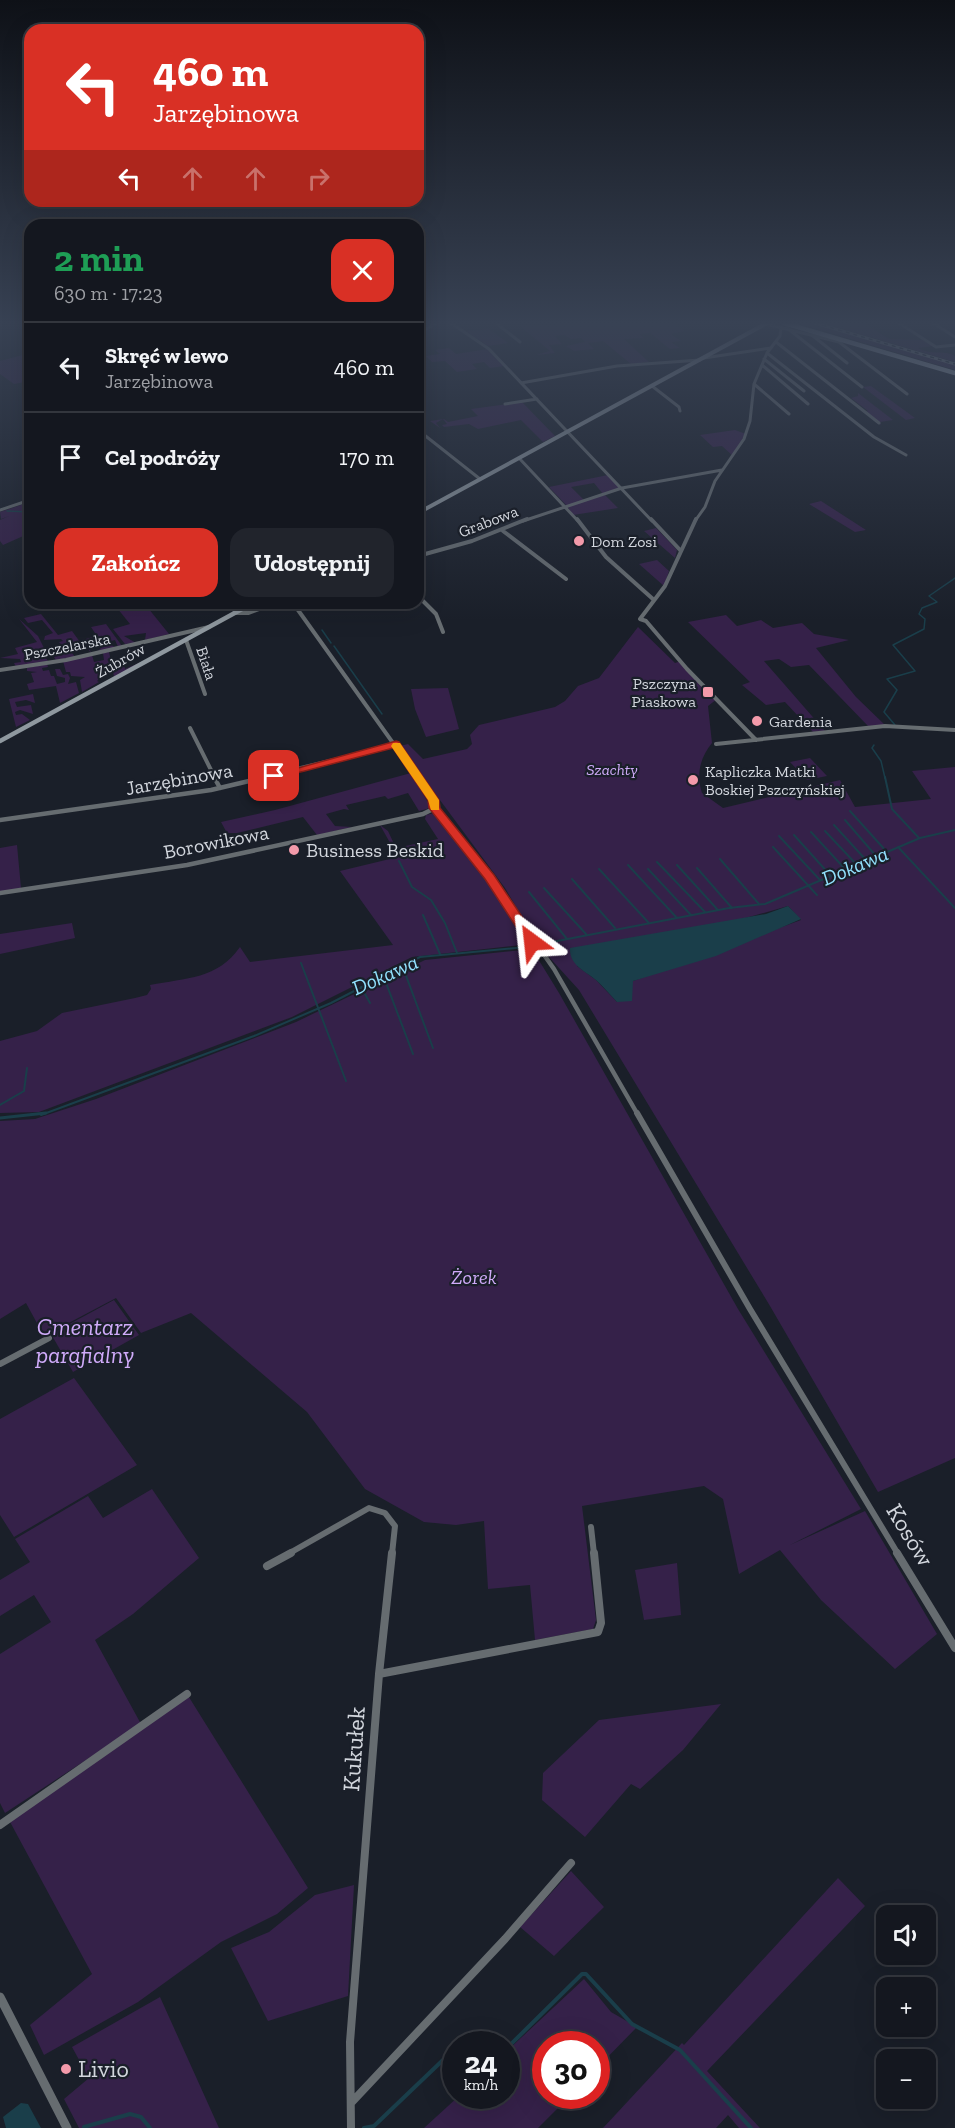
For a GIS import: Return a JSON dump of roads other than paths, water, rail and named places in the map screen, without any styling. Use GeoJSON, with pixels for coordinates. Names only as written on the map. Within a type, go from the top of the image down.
{"type":"FeatureCollection","features":[{"type":"Feature","properties":{"kind":"main road"},"geometry":{"type":"LineString","coordinates":[[424,510],[586,422]]}},
{"type":"Feature","properties":{"kind":"main road","name":"Żubrów"},"geometry":{"type":"LineString","coordinates":[[0,741],[242,609]]}},
{"type":"Feature","properties":{"kind":"street"},"geometry":{"type":"LineString","coordinates":[[560,422],[592,459],[681,550]]}},
{"type":"Feature","properties":{"kind":"street"},"geometry":{"type":"LineString","coordinates":[[748,422],[746,434],[734,457],[722,470],[665,586],[640,619],[646,621],[687,669],[756,740]]}},
{"type":"Feature","properties":{"kind":"street"},"geometry":{"type":"LineString","coordinates":[[855,422],[874,437],[906,455]]}},
{"type":"Feature","properties":{"kind":"street"},"geometry":{"type":"LineString","coordinates":[[424,435],[480,479]]}},
{"type":"Feature","properties":{"kind":"street"},"geometry":{"type":"LineString","coordinates":[[519,458],[566,506],[601,551],[654,600]]}},
{"type":"Feature","properties":{"kind":"street","name":"Grabowa"},"geometry":{"type":"LineString","coordinates":[[424,554],[503,531],[533,517],[622,488],[722,470]]}},
{"type":"Feature","properties":{"kind":"street"},"geometry":{"type":"LineString","coordinates":[[0,510],[24,502]]}},
{"type":"Feature","properties":{"kind":"street"},"geometry":{"type":"LineString","coordinates":[[503,531],[566,579]]}},
{"type":"Feature","properties":{"kind":"street"},"geometry":{"type":"LineString","coordinates":[[424,602],[436,614],[443,632]]}},
{"type":"Feature","properties":{"kind":"street"},"geometry":{"type":"LineString","coordinates":[[234,613],[248,613],[259,609]]}},
{"type":"Feature","properties":{"kind":"street"},"geometry":{"type":"LineString","coordinates":[[297,609],[396,745],[434,800],[435,808]]}},
{"type":"Feature","properties":{"kind":"street","name":"Pszczelarska"},"geometry":{"type":"LineString","coordinates":[[0,670],[66,660],[209,627]]}},
{"type":"Feature","properties":{"kind":"street","name":"Biała"},"geometry":{"type":"LineString","coordinates":[[186,640],[205,694]]}},
{"type":"Feature","properties":{"kind":"street"},"geometry":{"type":"LineString","coordinates":[[716,744],[885,726],[955,730]]}},
{"type":"Feature","properties":{"kind":"street"},"geometry":{"type":"LineString","coordinates":[[190,728],[220,788]]}},
{"type":"Feature","properties":{"kind":"street","name":"Jarzębinowa"},"geometry":{"type":"LineString","coordinates":[[0,820],[220,788],[396,745]]}},
{"type":"Feature","properties":{"kind":"street","name":"Borowikowa"},"geometry":{"type":"LineString","coordinates":[[0,893],[187,865],[381,824],[423,814],[435,808]]}},
{"type":"Feature","properties":{"kind":"street","name":"Kosów"},"geometry":{"type":"LineString","coordinates":[[435,808],[490,877],[535,949],[554,969],[750,1310],[955,1648]]}},
{"type":"Feature","properties":{"kind":"street"},"geometry":{"type":"LineString","coordinates":[[0,1364],[49,1338]]}},
{"type":"Feature","properties":{"kind":"street","name":"Kukułek"},"geometry":{"type":"LineString","coordinates":[[267,1566],[369,1508],[378,1508],[390,1515],[395,1526],[379,1674],[350,2042],[351,2128]]}},
{"type":"Feature","properties":{"kind":"street"},"geometry":{"type":"LineString","coordinates":[[379,1674],[588,1636],[598,1632],[601,1623],[591,1527]]}},
{"type":"Feature","properties":{"kind":"street"},"geometry":{"type":"LineString","coordinates":[[0,1825],[187,1694]]}},
{"type":"Feature","properties":{"kind":"street"},"geometry":{"type":"LineString","coordinates":[[351,2103],[505,1939],[571,1863]]}},
{"type":"Feature","properties":{"kind":"street"},"geometry":{"type":"LineString","coordinates":[[0,1997],[68,2128]]}},
{"type":"Feature","properties":{"kind":"water"},"geometry":{"type":"Polygon","coordinates":[[[788,906],[801,919],[716,956],[633,981],[632,1001],[617,1002],[596,980],[578,967],[570,954],[570,948],[766,914],[788,906]]]}},
{"type":"Feature","properties":{"kind":"water"},"geometry":{"type":"Polygon","coordinates":[[[21,2103],[28,2104],[41,2128],[6,2128],[3,2117],[21,2103]]]}},
{"type":"Feature","properties":{"kind":"waterway"},"geometry":{"type":"LineString","coordinates":[[7,511],[24,512]]}},
{"type":"Feature","properties":{"kind":"waterway"},"geometry":{"type":"LineString","coordinates":[[895,725],[884,712],[897,690],[887,679],[915,671],[893,645],[924,629],[925,619],[919,614],[922,608],[937,602],[929,596],[955,578]]}},
{"type":"Feature","properties":{"kind":"waterway"},"geometry":{"type":"LineString","coordinates":[[322,630],[331,643]]}},
{"type":"Feature","properties":{"kind":"waterway"},"geometry":{"type":"LineString","coordinates":[[334,646],[382,714]]}},
{"type":"Feature","properties":{"kind":"waterway"},"geometry":{"type":"LineString","coordinates":[[874,745],[872,748],[881,761],[885,778]]}},
{"type":"Feature","properties":{"kind":"waterway"},"geometry":{"type":"LineString","coordinates":[[885,777],[892,809],[919,838]]}},
{"type":"Feature","properties":{"kind":"waterway"},"geometry":{"type":"LineString","coordinates":[[850,811],[886,851]]}},
{"type":"Feature","properties":{"kind":"waterway"},"geometry":{"type":"LineString","coordinates":[[845,820],[876,856]]}},
{"type":"Feature","properties":{"kind":"waterway"},"geometry":{"type":"LineString","coordinates":[[834,825],[866,860]]}},
{"type":"Feature","properties":{"kind":"waterway","name":"Dokawa"},"geometry":{"type":"LineString","coordinates":[[898,847],[920,838],[955,830]]}},
{"type":"Feature","properties":{"kind":"waterway"},"geometry":{"type":"LineString","coordinates":[[825,831],[856,864]]}},
{"type":"Feature","properties":{"kind":"waterway"},"geometry":{"type":"LineString","coordinates":[[811,832],[845,869]]}},
{"type":"Feature","properties":{"kind":"waterway"},"geometry":{"type":"LineString","coordinates":[[794,835],[830,875]]}},
{"type":"Feature","properties":{"kind":"waterway"},"geometry":{"type":"LineString","coordinates":[[779,836],[820,880]]}},
{"type":"Feature","properties":{"kind":"waterway"},"geometry":{"type":"LineString","coordinates":[[773,847],[808,886]]}},
{"type":"Feature","properties":{"kind":"waterway","name":"Dokawa"},"geometry":{"type":"LineString","coordinates":[[808,886],[898,847]]}},
{"type":"Feature","properties":{"kind":"waterway"},"geometry":{"type":"LineString","coordinates":[[898,847],[955,908]]}},
{"type":"Feature","properties":{"kind":"waterway"},"geometry":{"type":"LineString","coordinates":[[720,859],[759,904]]}},
{"type":"Feature","properties":{"kind":"waterway"},"geometry":{"type":"LineString","coordinates":[[399,861],[412,887],[431,900],[445,923],[457,953]]}},
{"type":"Feature","properties":{"kind":"waterway"},"geometry":{"type":"LineString","coordinates":[[657,862],[705,912]]}},
{"type":"Feature","properties":{"kind":"waterway"},"geometry":{"type":"LineString","coordinates":[[628,865],[677,918]]}},
{"type":"Feature","properties":{"kind":"waterway"},"geometry":{"type":"LineString","coordinates":[[677,865],[717,909]]}},
{"type":"Feature","properties":{"kind":"waterway"},"geometry":{"type":"LineString","coordinates":[[697,868],[732,908]]}},
{"type":"Feature","properties":{"kind":"waterway"},"geometry":{"type":"LineString","coordinates":[[599,869],[648,922]]}},
{"type":"Feature","properties":{"kind":"waterway"},"geometry":{"type":"LineString","coordinates":[[648,869],[691,915]]}},
{"type":"Feature","properties":{"kind":"waterway"},"geometry":{"type":"LineString","coordinates":[[572,879],[615,928]]}},
{"type":"Feature","properties":{"kind":"waterway","name":"Dokawa"},"geometry":{"type":"LineString","coordinates":[[732,908],[765,904],[808,886]]}},
{"type":"Feature","properties":{"kind":"waterway"},"geometry":{"type":"LineString","coordinates":[[808,886],[817,895]]}},
{"type":"Feature","properties":{"kind":"waterway"},"geometry":{"type":"LineString","coordinates":[[544,888],[586,934]]}},
{"type":"Feature","properties":{"kind":"waterway"},"geometry":{"type":"LineString","coordinates":[[529,892],[567,939]]}},
{"type":"Feature","properties":{"kind":"waterway","name":"Dokawa"},"geometry":{"type":"LineString","coordinates":[[677,918],[732,908]]}},
{"type":"Feature","properties":{"kind":"waterway"},"geometry":{"type":"LineString","coordinates":[[423,915],[440,954]]}},
{"type":"Feature","properties":{"kind":"waterway","name":"Dokawa"},"geometry":{"type":"LineString","coordinates":[[402,966],[420,957],[526,947],[677,918]]}},
{"type":"Feature","properties":{"kind":"waterway"},"geometry":{"type":"LineString","coordinates":[[301,963],[318,1008]]}},
{"type":"Feature","properties":{"kind":"waterway","name":"Dokawa"},"geometry":{"type":"LineString","coordinates":[[383,976],[402,966]]}},
{"type":"Feature","properties":{"kind":"waterway"},"geometry":{"type":"LineString","coordinates":[[402,966],[433,1048]]}},
{"type":"Feature","properties":{"kind":"waterway","name":"Dokawa"},"geometry":{"type":"LineString","coordinates":[[361,987],[383,976]]}},
{"type":"Feature","properties":{"kind":"waterway"},"geometry":{"type":"LineString","coordinates":[[383,976],[413,1054]]}},
{"type":"Feature","properties":{"kind":"waterway","name":"Dokawa"},"geometry":{"type":"LineString","coordinates":[[318,1008],[361,987]]}},
{"type":"Feature","properties":{"kind":"waterway"},"geometry":{"type":"LineString","coordinates":[[361,987],[370,1003]]}},
{"type":"Feature","properties":{"kind":"waterway","name":"Dokawa"},"geometry":{"type":"LineString","coordinates":[[41,1115],[254,1036],[318,1008]]}},
{"type":"Feature","properties":{"kind":"waterway"},"geometry":{"type":"LineString","coordinates":[[318,1008],[346,1081]]}},
{"type":"Feature","properties":{"kind":"waterway"},"geometry":{"type":"LineString","coordinates":[[0,1105],[24,1091],[27,1068]]}},
{"type":"Feature","properties":{"kind":"waterway","name":"Dokawa"},"geometry":{"type":"LineString","coordinates":[[0,1118],[46,1113]]}},
{"type":"Feature","properties":{"kind":"waterway"},"geometry":{"type":"LineString","coordinates":[[520,2035],[582,1974],[586,1974],[632,2024],[680,2050],[751,2128]]}},
{"type":"Feature","properties":{"kind":"waterway"},"geometry":{"type":"LineString","coordinates":[[364,2128],[374,2126],[442,2061]]}},
{"type":"Feature","properties":{"kind":"waterway"},"geometry":{"type":"LineString","coordinates":[[84,2127],[130,2114],[141,2117],[150,2128]]}},
{"type":"Feature","properties":{"kind":"place","name":"Dom Zosi"},"geometry":{"type":"Point","coordinates":[579,541]}},
{"type":"Feature","properties":{"kind":"place","name":"Pszczyna Piaskowa"},"geometry":{"type":"Point","coordinates":[708,692]}},
{"type":"Feature","properties":{"kind":"place","name":"Gardenia"},"geometry":{"type":"Point","coordinates":[757,721]}},
{"type":"Feature","properties":{"kind":"place","name":"Kapliczka Matki Boskiej Pszczyńskiej"},"geometry":{"type":"Point","coordinates":[693,780]}},
{"type":"Feature","properties":{"kind":"place","name":"Business Beskid"},"geometry":{"type":"Point","coordinates":[294,850]}},
{"type":"Feature","properties":{"kind":"place","name":"Livio"},"geometry":{"type":"Point","coordinates":[66,2069]}},
{"type":"Feature","properties":{"kind":"park label","name":"Szachty"},"geometry":{"type":"Point","coordinates":[612,769]}},
{"type":"Feature","properties":{"kind":"park label","name":"Żorek"},"geometry":{"type":"Point","coordinates":[474,1277]}},
{"type":"Feature","properties":{"kind":"park label","name":"Cmentarz parafialny"},"geometry":{"type":"Point","coordinates":[85,1341]}}]}
